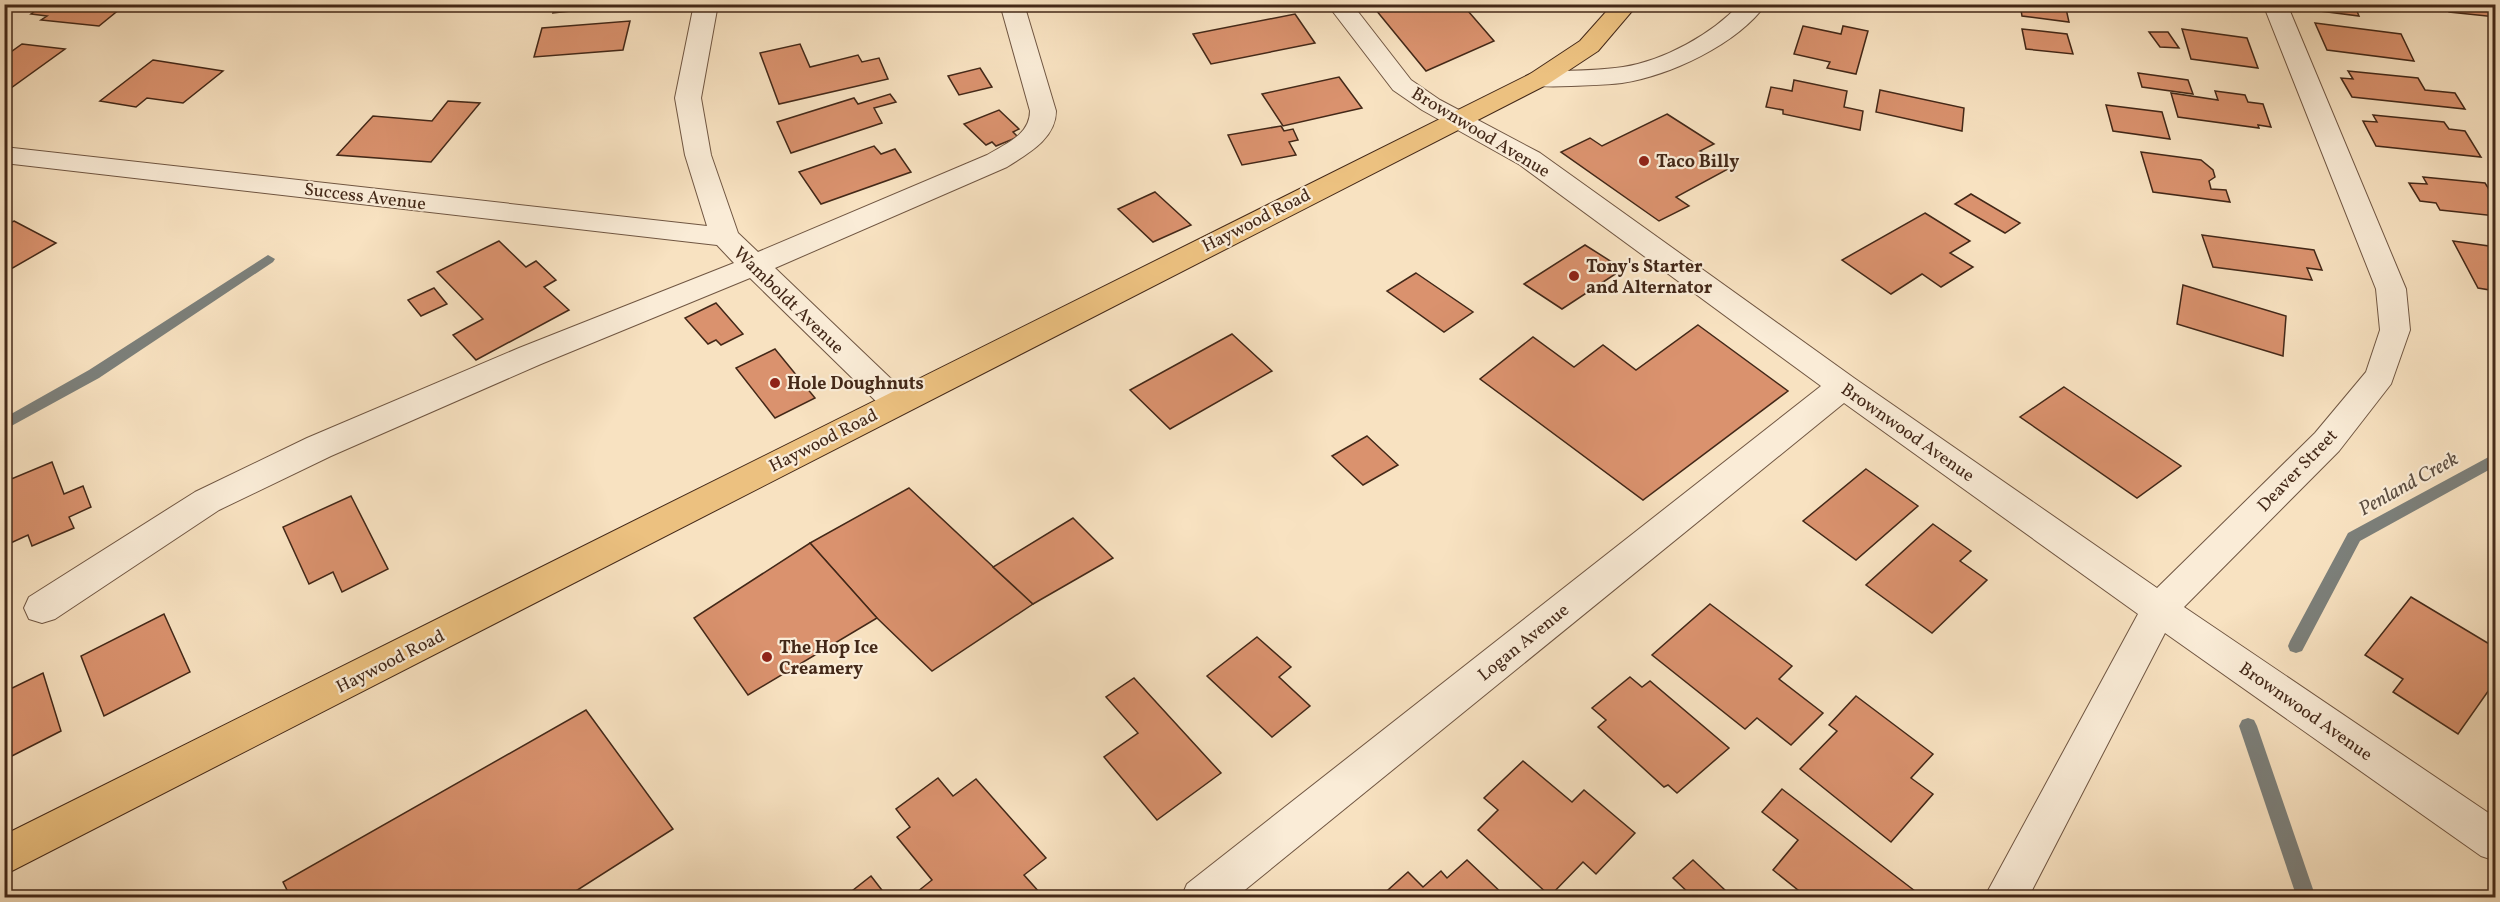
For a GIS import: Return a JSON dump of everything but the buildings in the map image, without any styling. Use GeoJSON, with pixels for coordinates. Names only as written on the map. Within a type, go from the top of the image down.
{"type":"FeatureCollection","features":[{"type":"Feature","properties":{"kind":"main road","name":"Haywood Road"},"geometry":{"type":"LineString","coordinates":[[4,856],[1539,79],[1588,46],[1626,4]]}},
{"type":"Feature","properties":{"kind":"street","name":"Wamboldt Avenue"},"geometry":{"type":"LineString","coordinates":[[706,4],[688,98],[698,155],[725,237],[897,403]]}},
{"type":"Feature","properties":{"kind":"street"},"geometry":{"type":"LineString","coordinates":[[42,608],[207,501],[319,447],[530,356],[753,266],[997,161],[1026,143],[1038,130],[1044,111],[1012,4]]}},
{"type":"Feature","properties":{"kind":"street","name":"Brownwood Avenue"},"geometry":{"type":"LineString","coordinates":[[1339,4],[1402,85],[1431,105],[1530,159],[1843,386],[2159,609],[2496,842]]}},
{"type":"Feature","properties":{"kind":"street"},"geometry":{"type":"LineString","coordinates":[[1539,79],[1624,75],[1677,58],[1716,36],[1754,4]]}},
{"type":"Feature","properties":{"kind":"street","name":"Deaver Street"},"geometry":{"type":"LineString","coordinates":[[2006,897],[2159,609],[2327,441],[2380,376],[2396,330],[2391,289],[2275,4]]}},
{"type":"Feature","properties":{"kind":"street","name":"Success Avenue"},"geometry":{"type":"LineString","coordinates":[[4,155],[725,237]]}},
{"type":"Feature","properties":{"kind":"street","name":"Logan Avenue"},"geometry":{"type":"LineString","coordinates":[[1202,897],[1843,386]]}},
{"type":"Feature","properties":{"kind":"waterway"},"geometry":{"type":"LineString","coordinates":[[4,425],[94,374],[268,259]]}},
{"type":"Feature","properties":{"kind":"waterway","name":"Penland Creek"},"geometry":{"type":"LineString","coordinates":[[2296,646],[2354,537],[2496,459]]}},
{"type":"Feature","properties":{"kind":"waterway","name":"Penland Creek"},"geometry":{"type":"LineString","coordinates":[[2248,726],[2307,898]]}},
{"type":"Feature","properties":{"kind":"place","name":"Taco Billy"},"geometry":{"type":"Point","coordinates":[1644,161]}},
{"type":"Feature","properties":{"kind":"place","name":"Tony's Starter and Alternator"},"geometry":{"type":"Point","coordinates":[1574,276]}},
{"type":"Feature","properties":{"kind":"place","name":"Hole Doughnuts"},"geometry":{"type":"Point","coordinates":[775,383]}},
{"type":"Feature","properties":{"kind":"place","name":"The Hop Ice Creamery"},"geometry":{"type":"Point","coordinates":[767,657]}}]}
